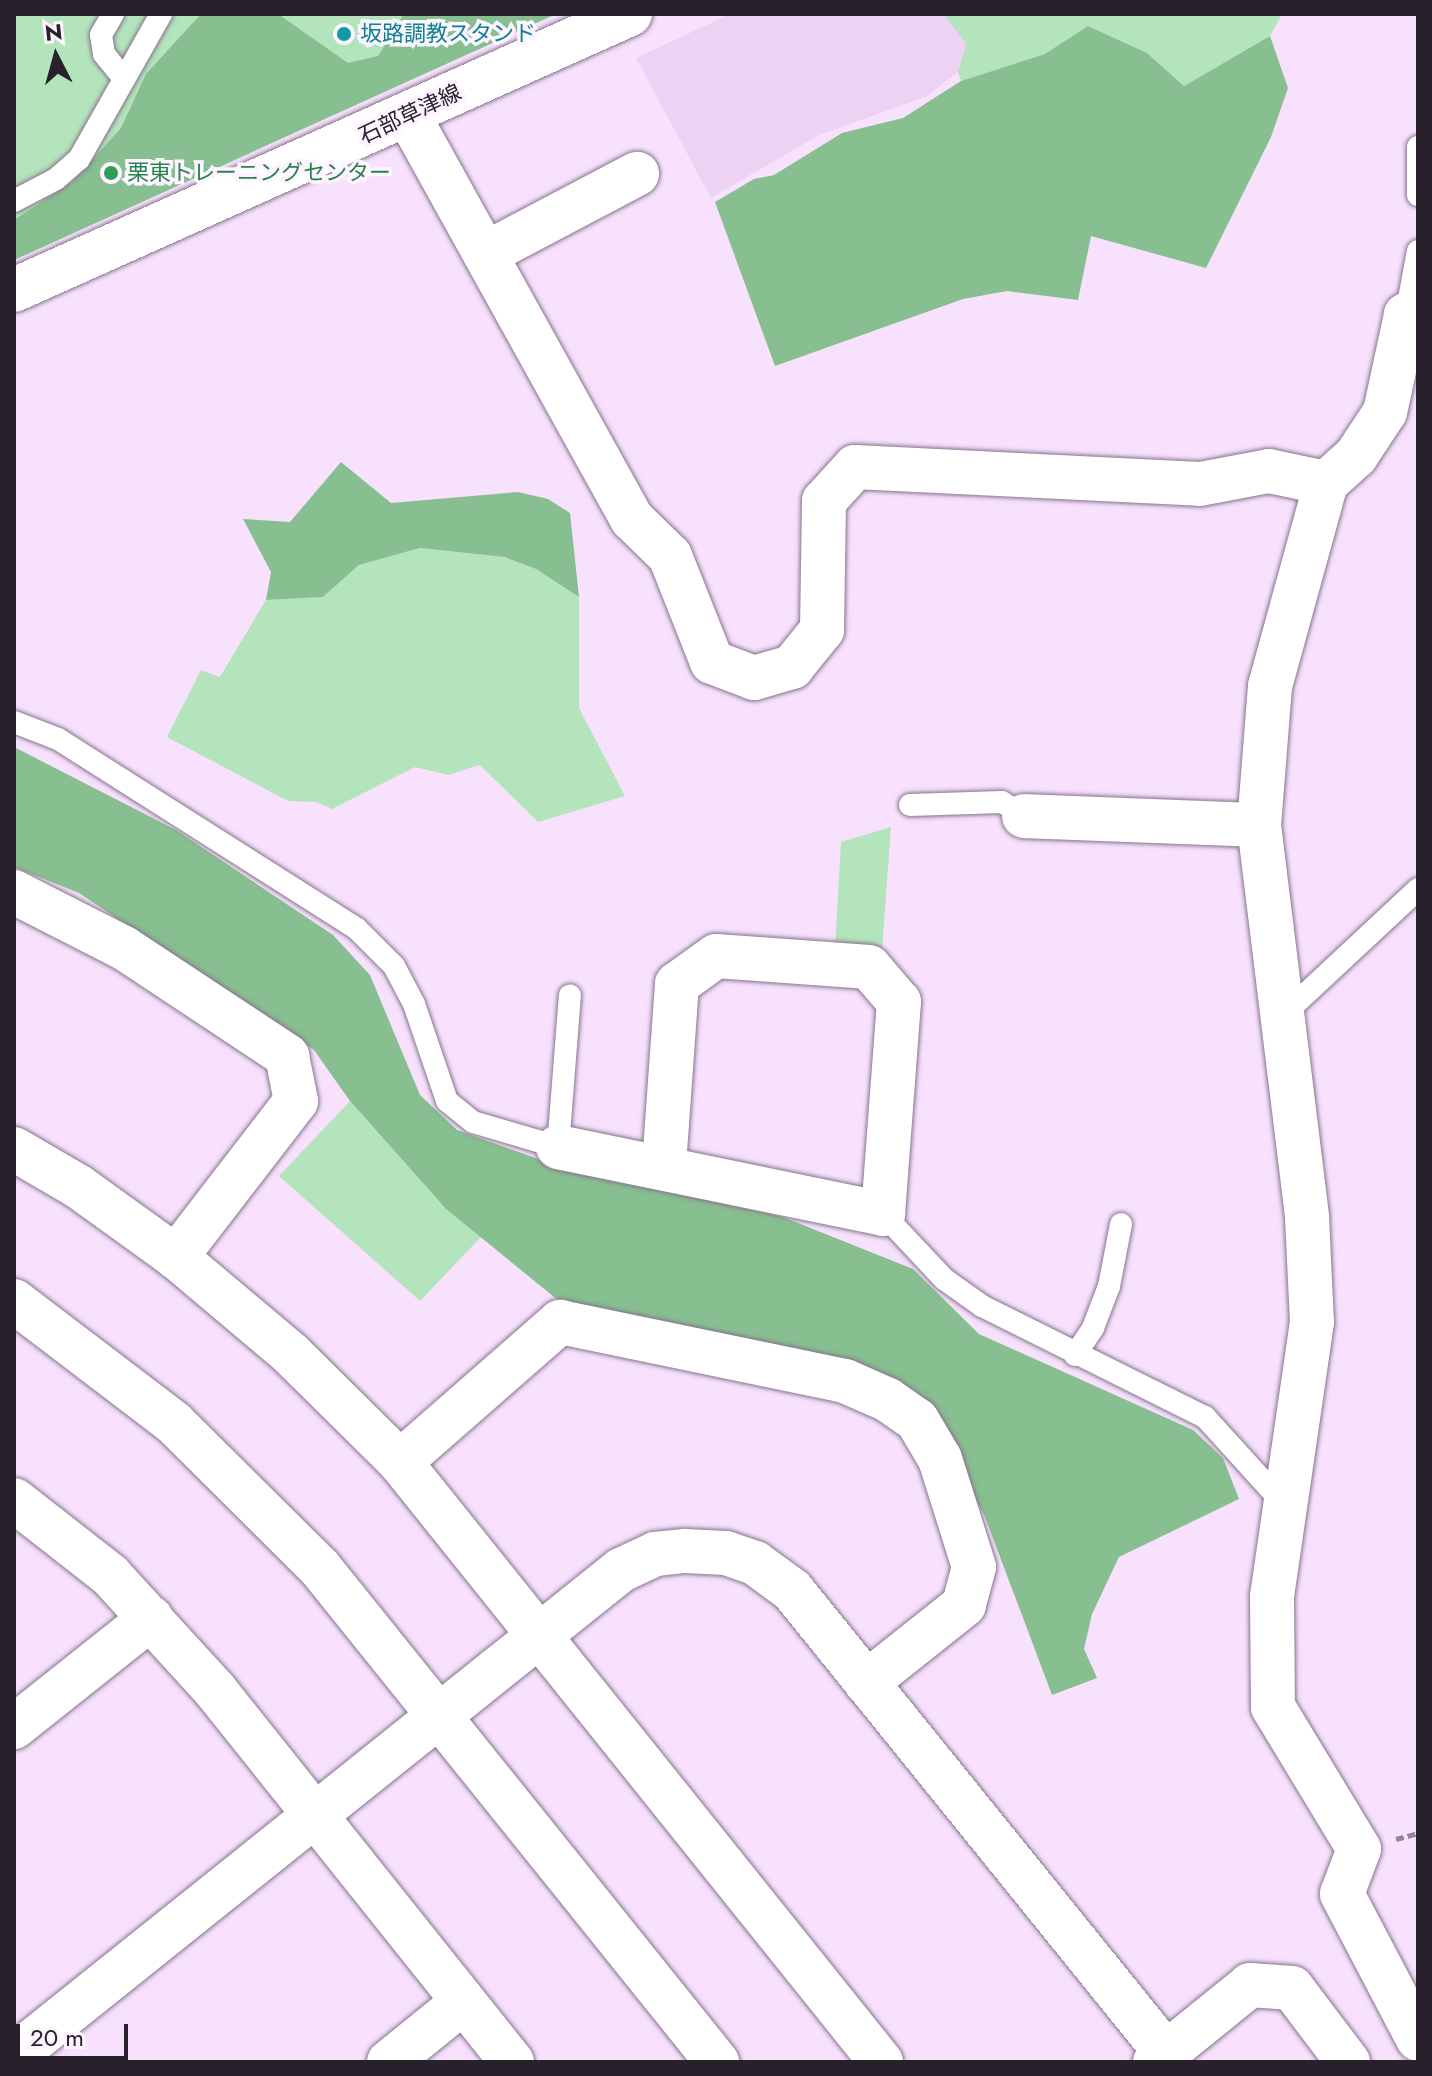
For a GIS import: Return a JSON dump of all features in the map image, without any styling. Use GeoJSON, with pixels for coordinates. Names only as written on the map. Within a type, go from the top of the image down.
{"type":"FeatureCollection","features":[{"type":"Feature","properties":{"kind":"street","name":"石部草津線"},"geometry":{"type":"LineString","coordinates":[[14,290],[630,14]]}},
{"type":"Feature","properties":{"kind":"street"},"geometry":{"type":"LineString","coordinates":[[408,115],[632,519],[670,556],[712,662],[754,678],[792,667],[822,630],[824,501],[855,467],[1200,484],[1269,471],[1326,483]]}},
{"type":"Feature","properties":{"kind":"street"},"geometry":{"type":"LineString","coordinates":[[485,254],[637,174]]}},
{"type":"Feature","properties":{"kind":"street"},"geometry":{"type":"LineString","coordinates":[[1412,317],[1385,412],[1356,456],[1326,483],[1270,686],[1259,825],[1307,1217],[1312,1322],[1283,1503],[1272,1597],[1273,1707],[1359,1849],[1342,1894],[1418,2039]]}},
{"type":"Feature","properties":{"kind":"street"},"geometry":{"type":"LineString","coordinates":[[1024,816],[1259,825]]}},
{"type":"Feature","properties":{"kind":"street"},"geometry":{"type":"LineString","coordinates":[[14,892],[124,948],[287,1056],[296,1101],[176,1257]]}},
{"type":"Feature","properties":{"kind":"street"},"geometry":{"type":"LineString","coordinates":[[558,1147],[664,1165],[883,1214],[899,1002],[869,967],[716,956],[677,984],[664,1165]]}},
{"type":"Feature","properties":{"kind":"street"},"geometry":{"type":"LineString","coordinates":[[14,1149],[79,1187],[176,1257],[291,1354],[400,1462],[881,2062]]}},
{"type":"Feature","properties":{"kind":"street"},"geometry":{"type":"LineString","coordinates":[[14,1301],[174,1423],[320,1568],[717,2062]]}},
{"type":"Feature","properties":{"kind":"street"},"geometry":{"type":"LineString","coordinates":[[400,1462],[560,1322],[845,1381],[888,1400],[917,1420],[940,1459],[974,1567],[964,1605],[866,1683]]}},
{"type":"Feature","properties":{"kind":"street"},"geometry":{"type":"LineString","coordinates":[[14,1500],[110,1575],[215,1690],[313,1819],[512,2062]]}},
{"type":"Feature","properties":{"kind":"street"},"geometry":{"type":"LineString","coordinates":[[14,2056],[621,1570],[655,1554],[726,1553],[755,1563],[792,1590],[1160,2058],[1250,1985],[1292,1988],[1348,2062]]}},
{"type":"Feature","properties":{"kind":"street"},"geometry":{"type":"LineString","coordinates":[[14,1727],[151,1618]]}},
{"type":"Feature","properties":{"kind":"street"},"geometry":{"type":"LineString","coordinates":[[389,2062],[463,2002]]}},
{"type":"Feature","properties":{"kind":"lane"},"geometry":{"type":"LineString","coordinates":[[113,14],[101,35],[104,54],[124,79]]}},
{"type":"Feature","properties":{"kind":"lane"},"geometry":{"type":"LineString","coordinates":[[14,201],[31,196],[79,159],[161,14]]}},
{"type":"Feature","properties":{"kind":"lane"},"geometry":{"type":"LineString","coordinates":[[1418,147],[1418,195]]}},
{"type":"Feature","properties":{"kind":"lane"},"geometry":{"type":"LineString","coordinates":[[1412,317],[1418,251]]}},
{"type":"Feature","properties":{"kind":"lane"},"geometry":{"type":"LineString","coordinates":[[14,722],[58,739],[357,929],[394,966],[414,1004],[447,1101],[473,1122],[558,1147],[570,995]]}},
{"type":"Feature","properties":{"kind":"lane"},"geometry":{"type":"LineString","coordinates":[[910,805],[1002,802],[1024,816]]}},
{"type":"Feature","properties":{"kind":"lane"},"geometry":{"type":"LineString","coordinates":[[1281,1017],[1418,889]]}},
{"type":"Feature","properties":{"kind":"lane"},"geometry":{"type":"LineString","coordinates":[[883,1214],[944,1279],[982,1306],[1075,1355],[1205,1417],[1283,1503]]}},
{"type":"Feature","properties":{"kind":"lane"},"geometry":{"type":"LineString","coordinates":[[1075,1355],[1093,1328],[1109,1286],[1121,1224]]}},
{"type":"Feature","properties":{"kind":"shaded area"},"geometry":{"type":"Polygon","coordinates":[[[730,14],[944,14],[966,44],[958,72],[927,96],[819,135],[711,198],[636,58],[730,14]]]}},
{"type":"Feature","properties":{"kind":"green space","name":"栗東トレーニングセンター"},"geometry":{"type":"Polygon","coordinates":[[[14,14],[556,14],[14,260],[14,14]]]}},
{"type":"Feature","properties":{"kind":"green space","name":"栗東トレーニングセンター"},"geometry":{"type":"Polygon","coordinates":[[[201,14],[278,14],[348,63],[378,56],[404,14],[556,14],[14,260],[14,220],[72,182],[121,128],[146,74],[201,14]]]}},
{"type":"Feature","properties":{"kind":"green space"},"geometry":{"type":"Polygon","coordinates":[[[944,14],[1282,14],[1270,36],[1184,86],[1147,53],[1088,26],[1046,54],[961,81],[958,72],[966,44],[944,14]]]}},
{"type":"Feature","properties":{"kind":"green space"},"geometry":{"type":"Polygon","coordinates":[[[1088,26],[1147,53],[1184,86],[1270,36],[1288,88],[1271,137],[1206,268],[1091,236],[1078,300],[1007,291],[963,299],[775,366],[715,202],[754,179],[774,175],[842,133],[903,118],[961,81],[1045,54],[1088,26]]]}},
{"type":"Feature","properties":{"kind":"green space"},"geometry":{"type":"Polygon","coordinates":[[[341,462],[391,503],[518,492],[548,499],[570,513],[579,597],[536,569],[504,557],[420,548],[359,565],[323,597],[266,600],[271,572],[243,519],[290,522],[341,462]]]}},
{"type":"Feature","properties":{"kind":"green space"},"geometry":{"type":"Polygon","coordinates":[[[420,548],[503,557],[536,569],[579,597],[579,708],[625,796],[538,822],[480,765],[448,775],[415,767],[332,809],[316,802],[288,801],[167,737],[201,670],[220,677],[266,600],[323,597],[359,565],[420,548]]]}},
{"type":"Feature","properties":{"kind":"green space"},"geometry":{"type":"Polygon","coordinates":[[[14,747],[176,830],[333,935],[370,975],[420,1095],[457,1130],[566,1169],[783,1217],[913,1269],[979,1334],[1193,1430],[1223,1458],[1239,1499],[1119,1557],[1092,1614],[1084,1649],[1097,1678],[1052,1695],[985,1517],[928,1405],[559,1301],[446,1209],[350,1101],[314,1050],[79,893],[14,867],[14,747]]]}},
{"type":"Feature","properties":{"kind":"green space"},"geometry":{"type":"Polygon","coordinates":[[[891,827],[882,950],[835,947],[841,842],[891,827]]]}},
{"type":"Feature","properties":{"kind":"green space"},"geometry":{"type":"Polygon","coordinates":[[[350,1101],[446,1209],[481,1237],[420,1301],[279,1176],[350,1101]]]}},
{"type":"Feature","properties":{"kind":"place","name":"坂路調教スタンド"},"geometry":{"type":"Point","coordinates":[344,34]}},
{"type":"Feature","properties":{"kind":"place","name":"栗東トレーニングセンター"},"geometry":{"type":"Point","coordinates":[111,173]}}]}
